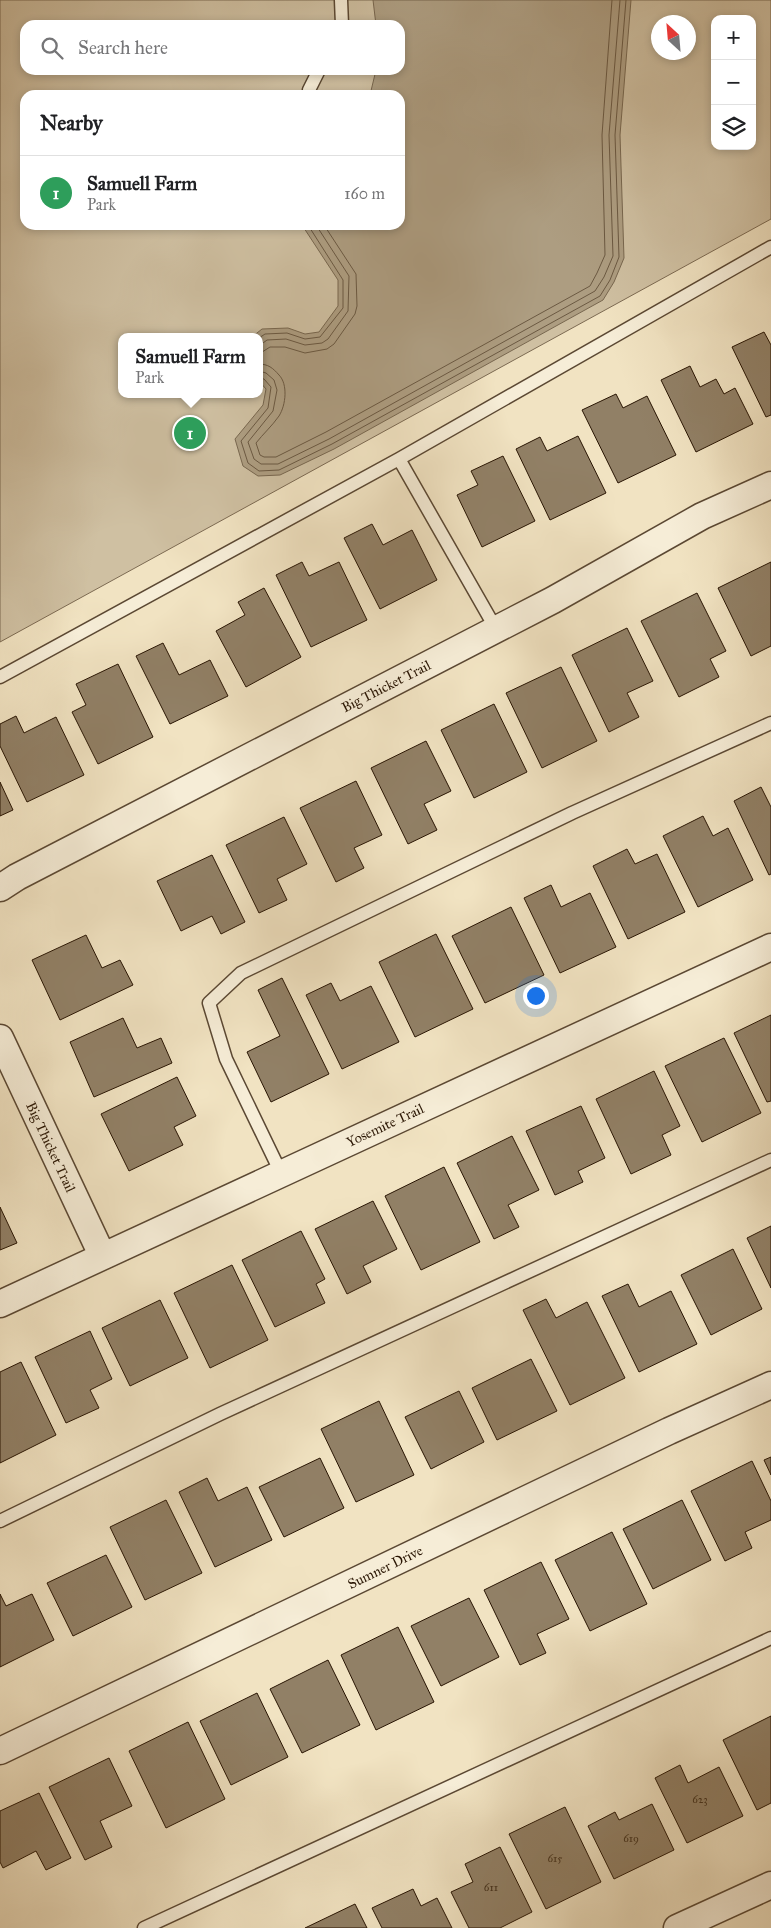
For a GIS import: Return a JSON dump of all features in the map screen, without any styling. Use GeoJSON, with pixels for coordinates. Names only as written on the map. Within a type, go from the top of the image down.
{"type":"FeatureCollection","features":[{"type":"Feature","properties":{"kind":"street","name":"Big Thicket Trail"},"geometry":{"type":"LineString","coordinates":[[0,888],[34,868],[553,600],[702,516],[771,485]]}},
{"type":"Feature","properties":{"kind":"street","name":"Yosemite Trail"},"geometry":{"type":"LineString","coordinates":[[0,1304],[102,1255],[771,947]]}},
{"type":"Feature","properties":{"kind":"street","name":"Big Thicket Trail"},"geometry":{"type":"LineString","coordinates":[[0,1038],[102,1255]]}},
{"type":"Feature","properties":{"kind":"street","name":"Sumner Drive"},"geometry":{"type":"LineString","coordinates":[[0,1751],[669,1431],[771,1385]]}},
{"type":"Feature","properties":{"kind":"street"},"geometry":{"type":"LineString","coordinates":[[677,1928],[771,1885]]}},
{"type":"Feature","properties":{"kind":"lane"},"geometry":{"type":"LineString","coordinates":[[341,0],[342,20]]}},
{"type":"Feature","properties":{"kind":"lane"},"geometry":{"type":"LineString","coordinates":[[309,90],[316,75]]}},
{"type":"Feature","properties":{"kind":"lane"},"geometry":{"type":"LineString","coordinates":[[0,677],[399,459],[771,247]]}},
{"type":"Feature","properties":{"kind":"lane"},"geometry":{"type":"LineString","coordinates":[[399,459],[496,629]]}},
{"type":"Feature","properties":{"kind":"lane"},"geometry":{"type":"LineString","coordinates":[[281,1173],[226,1059],[209,1003],[241,973],[572,813],[771,723]]}},
{"type":"Feature","properties":{"kind":"lane"},"geometry":{"type":"LineString","coordinates":[[0,1521],[229,1410],[771,1160]]}},
{"type":"Feature","properties":{"kind":"lane"},"geometry":{"type":"LineString","coordinates":[[144,1928],[771,1638]]}},
{"type":"Feature","properties":{"kind":"shaded area"},"geometry":{"type":"Polygon","coordinates":[[[0,0],[771,0],[771,219],[0,642],[0,0]]]}},
{"type":"Feature","properties":{"kind":"water"},"geometry":{"type":"Polygon","coordinates":[[[373,0],[631,0],[620,135],[624,258],[614,282],[603,300],[334,449],[280,475],[258,476],[243,466],[235,439],[263,405],[266,389],[263,386],[263,333],[257,333],[262,329],[288,328],[305,334],[319,332],[338,306],[338,280],[305,230],[405,230],[405,90],[371,90],[375,75],[405,75],[405,20],[375,20],[373,0]]]}},
{"type":"Feature","properties":{"kind":"building"},"geometry":{"type":"Polygon","coordinates":[[[764,332],[771,345],[771,415],[766,417],[732,347],[764,332]]]}},
{"type":"Feature","properties":{"kind":"building"},"geometry":{"type":"Polygon","coordinates":[[[690,366],[700,387],[716,379],[724,394],[735,388],[753,424],[696,452],[661,380],[690,366]]]}},
{"type":"Feature","properties":{"kind":"building"},"geometry":{"type":"Polygon","coordinates":[[[616,394],[623,408],[647,396],[676,455],[618,483],[582,410],[616,394]]]}},
{"type":"Feature","properties":{"kind":"building"},"geometry":{"type":"Polygon","coordinates":[[[578,436],[606,493],[550,520],[516,449],[540,437],[547,451],[578,436]]]}},
{"type":"Feature","properties":{"kind":"building"},"geometry":{"type":"Polygon","coordinates":[[[503,456],[535,521],[482,547],[457,495],[478,485],[471,471],[503,456]]]}},
{"type":"Feature","properties":{"kind":"building"},"geometry":{"type":"Polygon","coordinates":[[[372,524],[383,545],[412,530],[437,580],[380,609],[344,538],[372,524]]]}},
{"type":"Feature","properties":{"kind":"building"},"geometry":{"type":"Polygon","coordinates":[[[302,562],[309,576],[339,562],[367,620],[311,647],[276,575],[302,562]]]}},
{"type":"Feature","properties":{"kind":"building"},"geometry":{"type":"Polygon","coordinates":[[[771,562],[771,646],[751,656],[718,588],[771,562]]]}},
{"type":"Feature","properties":{"kind":"building"},"geometry":{"type":"Polygon","coordinates":[[[264,588],[301,657],[246,687],[216,631],[245,615],[238,602],[264,588]]]}},
{"type":"Feature","properties":{"kind":"building"},"geometry":{"type":"Polygon","coordinates":[[[697,593],[726,651],[710,659],[719,677],[679,697],[641,621],[697,593]]]}},
{"type":"Feature","properties":{"kind":"building"},"geometry":{"type":"Polygon","coordinates":[[[627,628],[653,681],[627,693],[639,717],[609,732],[572,655],[627,628]]]}},
{"type":"Feature","properties":{"kind":"building"},"geometry":{"type":"Polygon","coordinates":[[[163,643],[179,675],[210,660],[228,696],[170,724],[136,656],[163,643]]]}},
{"type":"Feature","properties":{"kind":"building"},"geometry":{"type":"Polygon","coordinates":[[[118,664],[153,737],[98,764],[72,712],[86,705],[76,684],[118,664]]]}},
{"type":"Feature","properties":{"kind":"building"},"geometry":{"type":"Polygon","coordinates":[[[561,667],[597,741],[542,768],[506,693],[561,667]]]}},
{"type":"Feature","properties":{"kind":"building"},"geometry":{"type":"Polygon","coordinates":[[[494,704],[527,772],[474,798],[441,730],[494,704]]]}},
{"type":"Feature","properties":{"kind":"building"},"geometry":{"type":"Polygon","coordinates":[[[16,716],[24,733],[56,717],[84,775],[27,802],[0,746],[0,724],[16,716]]]}},
{"type":"Feature","properties":{"kind":"building"},"geometry":{"type":"Polygon","coordinates":[[[426,741],[451,791],[424,804],[437,830],[408,844],[371,768],[426,741]]]}},
{"type":"Feature","properties":{"kind":"building"},"geometry":{"type":"Polygon","coordinates":[[[356,781],[382,835],[354,848],[364,868],[336,882],[300,808],[356,781]]]}},
{"type":"Feature","properties":{"kind":"building"},"geometry":{"type":"Polygon","coordinates":[[[0,782],[13,810],[0,816],[0,782]]]}},
{"type":"Feature","properties":{"kind":"building"},"geometry":{"type":"Polygon","coordinates":[[[761,787],[771,807],[771,874],[769,875],[734,801],[761,787]]]}},
{"type":"Feature","properties":{"kind":"building"},"geometry":{"type":"Polygon","coordinates":[[[703,816],[713,836],[728,828],[753,880],[698,907],[663,836],[703,816]]]}},
{"type":"Feature","properties":{"kind":"building"},"geometry":{"type":"Polygon","coordinates":[[[284,817],[307,864],[277,879],[287,900],[259,913],[226,845],[284,817]]]}},
{"type":"Feature","properties":{"kind":"building"},"geometry":{"type":"Polygon","coordinates":[[[627,849],[635,864],[657,854],[685,912],[628,939],[593,866],[627,849]]]}},
{"type":"Feature","properties":{"kind":"building"},"geometry":{"type":"Polygon","coordinates":[[[212,855],[245,922],[221,934],[212,916],[181,931],[157,881],[212,855]]]}},
{"type":"Feature","properties":{"kind":"building"},"geometry":{"type":"Polygon","coordinates":[[[551,885],[561,907],[590,893],[616,947],[560,973],[524,898],[551,885]]]}},
{"type":"Feature","properties":{"kind":"building"},"geometry":{"type":"Polygon","coordinates":[[[511,907],[544,975],[485,1003],[452,936],[511,907]]]}},
{"type":"Feature","properties":{"kind":"building"},"geometry":{"type":"Polygon","coordinates":[[[436,934],[473,1009],[415,1037],[379,962],[436,934]]]}},
{"type":"Feature","properties":{"kind":"building"},"geometry":{"type":"Polygon","coordinates":[[[86,935],[102,968],[120,960],[133,985],[60,1020],[32,960],[86,935]]]}},
{"type":"Feature","properties":{"kind":"building"},"geometry":{"type":"Polygon","coordinates":[[[282,978],[329,1074],[271,1102],[247,1052],[280,1036],[258,990],[282,978]]]}},
{"type":"Feature","properties":{"kind":"building"},"geometry":{"type":"Polygon","coordinates":[[[331,983],[340,1001],[371,986],[399,1042],[342,1069],[306,995],[331,983]]]}},
{"type":"Feature","properties":{"kind":"building"},"geometry":{"type":"Polygon","coordinates":[[[771,1015],[771,1101],[767,1102],[734,1033],[771,1015]]]}},
{"type":"Feature","properties":{"kind":"building"},"geometry":{"type":"Polygon","coordinates":[[[123,1018],[137,1048],[161,1038],[172,1063],[94,1097],[70,1042],[123,1018]]]}},
{"type":"Feature","properties":{"kind":"building"},"geometry":{"type":"Polygon","coordinates":[[[724,1038],[761,1113],[702,1142],[665,1066],[724,1038]]]}},
{"type":"Feature","properties":{"kind":"building"},"geometry":{"type":"Polygon","coordinates":[[[654,1071],[680,1126],[662,1135],[671,1155],[631,1174],[596,1099],[654,1071]]]}},
{"type":"Feature","properties":{"kind":"building"},"geometry":{"type":"Polygon","coordinates":[[[177,1077],[196,1116],[174,1127],[183,1145],[129,1171],[101,1114],[177,1077]]]}},
{"type":"Feature","properties":{"kind":"building"},"geometry":{"type":"Polygon","coordinates":[[[581,1106],[605,1158],[578,1171],[583,1182],[555,1195],[526,1131],[581,1106]]]}},
{"type":"Feature","properties":{"kind":"building"},"geometry":{"type":"Polygon","coordinates":[[[512,1136],[539,1190],[508,1205],[519,1227],[494,1239],[457,1163],[512,1136]]]}},
{"type":"Feature","properties":{"kind":"building"},"geometry":{"type":"Polygon","coordinates":[[[444,1167],[480,1242],[421,1270],[385,1196],[444,1167]]]}},
{"type":"Feature","properties":{"kind":"building"},"geometry":{"type":"Polygon","coordinates":[[[373,1201],[397,1249],[363,1266],[371,1282],[347,1294],[315,1229],[373,1201]]]}},
{"type":"Feature","properties":{"kind":"building"},"geometry":{"type":"Polygon","coordinates":[[[0,1207],[17,1243],[0,1250],[0,1207]]]}},
{"type":"Feature","properties":{"kind":"building"},"geometry":{"type":"Polygon","coordinates":[[[771,1226],[771,1288],[747,1238],[771,1226]]]}},
{"type":"Feature","properties":{"kind":"building"},"geometry":{"type":"Polygon","coordinates":[[[301,1231],[325,1279],[316,1284],[325,1303],[275,1327],[242,1260],[301,1231]]]}},
{"type":"Feature","properties":{"kind":"building"},"geometry":{"type":"Polygon","coordinates":[[[733,1249],[762,1309],[711,1335],[681,1275],[733,1249]]]}},
{"type":"Feature","properties":{"kind":"building"},"geometry":{"type":"Polygon","coordinates":[[[232,1265],[268,1340],[210,1368],[174,1293],[232,1265]]]}},
{"type":"Feature","properties":{"kind":"building"},"geometry":{"type":"Polygon","coordinates":[[[628,1284],[639,1307],[671,1291],[697,1344],[639,1372],[602,1296],[628,1284]]]}},
{"type":"Feature","properties":{"kind":"building"},"geometry":{"type":"Polygon","coordinates":[[[546,1299],[556,1318],[587,1302],[625,1378],[570,1405],[523,1310],[546,1299]]]}},
{"type":"Feature","properties":{"kind":"building"},"geometry":{"type":"Polygon","coordinates":[[[160,1300],[188,1358],[130,1386],[102,1328],[160,1300]]]}},
{"type":"Feature","properties":{"kind":"building"},"geometry":{"type":"Polygon","coordinates":[[[90,1331],[112,1379],[90,1390],[99,1408],[66,1423],[35,1357],[90,1331]]]}},
{"type":"Feature","properties":{"kind":"building"},"geometry":{"type":"Polygon","coordinates":[[[531,1359],[557,1411],[497,1440],[472,1388],[531,1359]]]}},
{"type":"Feature","properties":{"kind":"building"},"geometry":{"type":"Polygon","coordinates":[[[21,1362],[56,1435],[0,1463],[0,1372],[21,1362]]]}},
{"type":"Feature","properties":{"kind":"building"},"geometry":{"type":"Polygon","coordinates":[[[459,1391],[484,1442],[431,1469],[405,1417],[459,1391]]]}},
{"type":"Feature","properties":{"kind":"building"},"geometry":{"type":"Polygon","coordinates":[[[379,1401],[414,1475],[356,1502],[321,1429],[379,1401]]]}},
{"type":"Feature","properties":{"kind":"building"},"geometry":{"type":"Polygon","coordinates":[[[771,1457],[771,1475],[764,1460],[771,1457]]]}},
{"type":"Feature","properties":{"kind":"building"},"geometry":{"type":"Polygon","coordinates":[[[320,1458],[344,1508],[284,1537],[259,1487],[320,1458]]]}},
{"type":"Feature","properties":{"kind":"building"},"geometry":{"type":"Polygon","coordinates":[[[752,1461],[771,1501],[771,1520],[745,1532],[752,1548],[725,1561],[691,1491],[752,1461]]]}},
{"type":"Feature","properties":{"kind":"building"},"geometry":{"type":"Polygon","coordinates":[[[207,1478],[218,1501],[247,1487],[272,1540],[215,1567],[179,1492],[207,1478]]]}},
{"type":"Feature","properties":{"kind":"building"},"geometry":{"type":"Polygon","coordinates":[[[166,1500],[202,1573],[145,1600],[110,1527],[166,1500]]]}},
{"type":"Feature","properties":{"kind":"building"},"geometry":{"type":"Polygon","coordinates":[[[682,1500],[711,1560],[653,1589],[623,1529],[682,1500]]]}},
{"type":"Feature","properties":{"kind":"building"},"geometry":{"type":"Polygon","coordinates":[[[612,1532],[647,1604],[590,1631],[555,1560],[612,1532]]]}},
{"type":"Feature","properties":{"kind":"building"},"geometry":{"type":"Polygon","coordinates":[[[106,1555],[132,1607],[73,1636],[47,1583],[106,1555]]]}},
{"type":"Feature","properties":{"kind":"building"},"geometry":{"type":"Polygon","coordinates":[[[541,1562],[569,1619],[537,1634],[546,1653],[520,1665],[484,1590],[541,1562]]]}},
{"type":"Feature","properties":{"kind":"building"},"geometry":{"type":"Polygon","coordinates":[[[0,1594],[6,1606],[32,1594],[54,1640],[0,1667],[0,1594]]]}},
{"type":"Feature","properties":{"kind":"building"},"geometry":{"type":"Polygon","coordinates":[[[469,1598],[499,1657],[441,1686],[411,1626],[469,1598]]]}},
{"type":"Feature","properties":{"kind":"building"},"geometry":{"type":"Polygon","coordinates":[[[398,1627],[434,1702],[376,1730],[341,1655],[398,1627]]]}},
{"type":"Feature","properties":{"kind":"building"},"geometry":{"type":"Polygon","coordinates":[[[328,1660],[360,1725],[302,1753],[270,1689],[328,1660]]]}},
{"type":"Feature","properties":{"kind":"building"},"geometry":{"type":"Polygon","coordinates":[[[257,1693],[288,1757],[231,1785],[200,1721],[257,1693]]]}},
{"type":"Feature","properties":{"kind":"building"},"geometry":{"type":"Polygon","coordinates":[[[771,1716],[771,1803],[757,1810],[723,1740],[771,1716]]]}},
{"type":"Feature","properties":{"kind":"building"},"geometry":{"type":"Polygon","coordinates":[[[188,1722],[225,1799],[166,1828],[129,1751],[188,1722]]]}},
{"type":"Feature","properties":{"kind":"building"},"geometry":{"type":"Polygon","coordinates":[[[109,1758],[132,1806],[100,1821],[112,1847],[85,1860],[49,1787],[109,1758]]]}},
{"type":"Feature","properties":{"kind":"building"},"geometry":{"type":"Polygon","coordinates":[[[680,1765],[688,1783],[719,1767],[743,1816],[687,1843],[655,1778],[680,1765]]]}},
{"type":"Feature","properties":{"kind":"building"},"geometry":{"type":"Polygon","coordinates":[[[39,1793],[71,1858],[46,1870],[36,1851],[3,1868],[0,1862],[0,1811],[39,1793]]]}},
{"type":"Feature","properties":{"kind":"building"},"geometry":{"type":"Polygon","coordinates":[[[652,1804],[674,1850],[614,1879],[588,1826],[615,1812],[619,1820],[652,1804]]]}},
{"type":"Feature","properties":{"kind":"building"},"geometry":{"type":"Polygon","coordinates":[[[565,1807],[601,1882],[546,1909],[509,1834],[565,1807]]]}},
{"type":"Feature","properties":{"kind":"building"},"geometry":{"type":"Polygon","coordinates":[[[500,1847],[532,1912],[500,1928],[469,1928],[451,1892],[473,1882],[465,1864],[500,1847]]]}},
{"type":"Feature","properties":{"kind":"building"},"geometry":{"type":"Polygon","coordinates":[[[413,1889],[421,1906],[437,1898],[452,1928],[382,1928],[372,1908],[413,1889]]]}},
{"type":"Feature","properties":{"kind":"building"},"geometry":{"type":"Polygon","coordinates":[[[355,1904],[367,1928],[305,1928],[355,1904]]]}},
{"type":"Feature","properties":{"kind":"place","name":"Samuell Farm"},"geometry":{"type":"Point","coordinates":[190,433]}}]}
